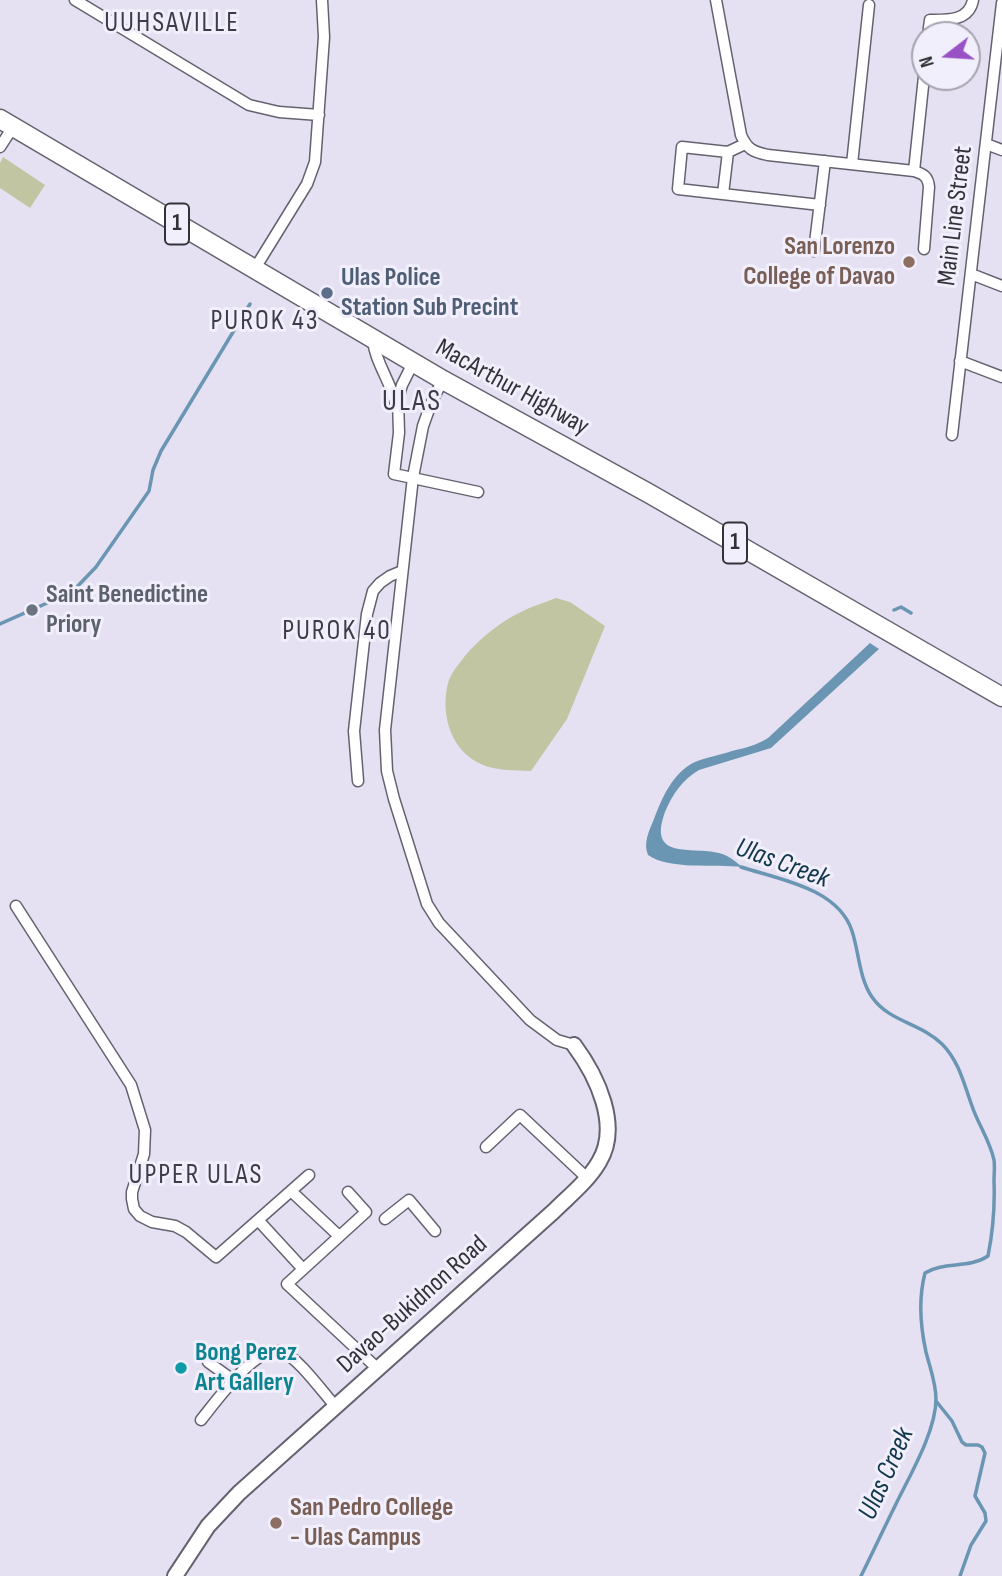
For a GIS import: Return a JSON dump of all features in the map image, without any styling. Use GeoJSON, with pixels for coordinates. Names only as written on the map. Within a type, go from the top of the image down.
{"type":"FeatureCollection","features":[{"type":"Feature","properties":{"kind":"highway","name":"MacArthur Highway"},"geometry":{"type":"LineString","coordinates":[[7,123],[373,340],[1002,697]]}},
{"type":"Feature","properties":{"kind":"street"},"geometry":{"type":"LineString","coordinates":[[75,0],[249,105],[279,112],[318,115]]}},
{"type":"Feature","properties":{"kind":"street"},"geometry":{"type":"LineString","coordinates":[[254,270],[312,173],[317,151],[324,37],[322,0]]}},
{"type":"Feature","properties":{"kind":"street"},"geometry":{"type":"LineString","coordinates":[[716,0],[744,144],[759,153],[914,171],[924,175],[928,182],[924,249]]}},
{"type":"Feature","properties":{"kind":"street"},"geometry":{"type":"LineString","coordinates":[[930,21],[963,16],[968,13],[974,0]]}},
{"type":"Feature","properties":{"kind":"street","name":"Main Line Street"},"geometry":{"type":"LineString","coordinates":[[952,435],[999,53],[1002,2]]}},
{"type":"Feature","properties":{"kind":"street"},"geometry":{"type":"LineString","coordinates":[[852,164],[869,5]]}},
{"type":"Feature","properties":{"kind":"street"},"geometry":{"type":"LineString","coordinates":[[914,171],[922,91]]}},
{"type":"Feature","properties":{"kind":"street"},"geometry":{"type":"LineString","coordinates":[[0,147],[7,123]]}},
{"type":"Feature","properties":{"kind":"street"},"geometry":{"type":"LineString","coordinates":[[744,144],[728,152],[682,147],[678,189],[820,205]]}},
{"type":"Feature","properties":{"kind":"street"},"geometry":{"type":"LineString","coordinates":[[986,144],[1002,150]]}},
{"type":"Feature","properties":{"kind":"street"},"geometry":{"type":"LineString","coordinates":[[723,194],[728,152]]}},
{"type":"Feature","properties":{"kind":"street"},"geometry":{"type":"LineString","coordinates":[[814,251],[825,161]]}},
{"type":"Feature","properties":{"kind":"street"},"geometry":{"type":"LineString","coordinates":[[971,274],[1002,286]]}},
{"type":"Feature","properties":{"kind":"street"},"geometry":{"type":"LineString","coordinates":[[373,340],[397,410],[399,433],[394,474],[478,492]]}},
{"type":"Feature","properties":{"kind":"street"},"geometry":{"type":"LineString","coordinates":[[960,361],[1002,377]]}},
{"type":"Feature","properties":{"kind":"street"},"geometry":{"type":"LineString","coordinates":[[397,410],[402,385],[413,363]]}},
{"type":"Feature","properties":{"kind":"street"},"geometry":{"type":"LineString","coordinates":[[443,380],[423,426],[413,478],[384,730],[387,771],[428,904],[439,923],[530,1020],[557,1040],[575,1045]]}},
{"type":"Feature","properties":{"kind":"street"},"geometry":{"type":"LineString","coordinates":[[358,781],[354,731],[367,614],[373,591],[390,576],[402,571]]}},
{"type":"Feature","properties":{"kind":"street"},"geometry":{"type":"LineString","coordinates":[[16,906],[131,1085],[145,1130],[144,1154],[132,1192],[135,1209],[140,1216],[186,1232],[216,1258],[309,1175]]}},
{"type":"Feature","properties":{"kind":"street","name":"Davao-Bukidnon Road"},"geometry":{"type":"LineString","coordinates":[[175,1576],[202,1535],[229,1503],[554,1211],[600,1161],[606,1140],[607,1118],[596,1079],[575,1045]]}},
{"type":"Feature","properties":{"kind":"street"},"geometry":{"type":"LineString","coordinates":[[486,1147],[520,1115],[587,1178]]}},
{"type":"Feature","properties":{"kind":"street"},"geometry":{"type":"LineString","coordinates":[[290,1191],[339,1236]]}},
{"type":"Feature","properties":{"kind":"street"},"geometry":{"type":"LineString","coordinates":[[348,1192],[366,1212],[287,1284],[378,1369]]}},
{"type":"Feature","properties":{"kind":"street"},"geometry":{"type":"LineString","coordinates":[[385,1219],[409,1200],[435,1231]]}},
{"type":"Feature","properties":{"kind":"street"},"geometry":{"type":"LineString","coordinates":[[258,1220],[303,1269]]}},
{"type":"Feature","properties":{"kind":"street"},"geometry":{"type":"LineString","coordinates":[[201,1420],[233,1380],[262,1355],[272,1351],[282,1351],[300,1366],[336,1407]]}},
{"type":"Feature","properties":{"kind":"street"},"geometry":{"type":"LineString","coordinates":[[208,1362],[233,1380]]}},
{"type":"Feature","properties":{"kind":"green space"},"geometry":{"type":"Polygon","coordinates":[[[3,157],[45,185],[30,208],[0,188],[0,163],[3,157]]]}},
{"type":"Feature","properties":{"kind":"green space"},"geometry":{"type":"Polygon","coordinates":[[[556,598],[570,602],[605,626],[567,719],[531,771],[483,765],[463,751],[450,731],[446,707],[449,680],[467,653],[497,626],[525,610],[556,598]]]}},
{"type":"Feature","properties":{"kind":"water"},"geometry":{"type":"Polygon","coordinates":[[[870,643],[879,649],[771,748],[699,770],[683,783],[671,800],[661,828],[662,838],[667,845],[722,854],[742,867],[680,865],[648,855],[646,842],[650,828],[665,794],[680,772],[695,762],[751,746],[768,738],[870,643]]]}},
{"type":"Feature","properties":{"kind":"waterway"},"geometry":{"type":"LineString","coordinates":[[0,624],[72,592],[96,567],[149,491],[153,470],[161,451],[250,304]]}},
{"type":"Feature","properties":{"kind":"waterway","name":"Ulas Creek"},"geometry":{"type":"LineString","coordinates":[[894,610],[901,607],[911,613]]}},
{"type":"Feature","properties":{"kind":"waterway","name":"Ulas Creek"},"geometry":{"type":"LineString","coordinates":[[741,867],[805,887],[834,905],[845,916],[852,931],[864,982],[872,997],[887,1012],[925,1031],[948,1051],[960,1073],[994,1160],[994,1210],[988,1256],[925,1273],[921,1293],[921,1322],[935,1387],[935,1412],[921,1453],[861,1576]]}},
{"type":"Feature","properties":{"kind":"waterway"},"geometry":{"type":"LineString","coordinates":[[936,1401],[952,1421],[962,1442],[966,1445],[978,1445],[985,1453],[975,1496],[985,1513],[986,1521],[971,1545],[960,1576]]}},
{"type":"Feature","properties":{"kind":"place","name":"San Lorenzo College of Davao"},"geometry":{"type":"Point","coordinates":[909,262]}},
{"type":"Feature","properties":{"kind":"place","name":"Ulas Police Station Sub Precint"},"geometry":{"type":"Point","coordinates":[327,293]}},
{"type":"Feature","properties":{"kind":"place","name":"Saint Benedictine Priory"},"geometry":{"type":"Point","coordinates":[32,610]}},
{"type":"Feature","properties":{"kind":"place","name":"Bong Perez Art Gallery"},"geometry":{"type":"Point","coordinates":[181,1368]}},
{"type":"Feature","properties":{"kind":"place","name":"San Pedro College - Ulas Campus"},"geometry":{"type":"Point","coordinates":[276,1523]}},
{"type":"Feature","properties":{"kind":"district","name":"UUHSAVILLE"},"geometry":{"type":"Point","coordinates":[172,24]}},
{"type":"Feature","properties":{"kind":"district","name":"PUROK 43"},"geometry":{"type":"Point","coordinates":[265,322]}},
{"type":"Feature","properties":{"kind":"district","name":"ULAS"},"geometry":{"type":"Point","coordinates":[412,402]}},
{"type":"Feature","properties":{"kind":"district","name":"PUROK 40"},"geometry":{"type":"Point","coordinates":[337,632]}},
{"type":"Feature","properties":{"kind":"district","name":"UPPER ULAS"},"geometry":{"type":"Point","coordinates":[196,1176]}}]}
